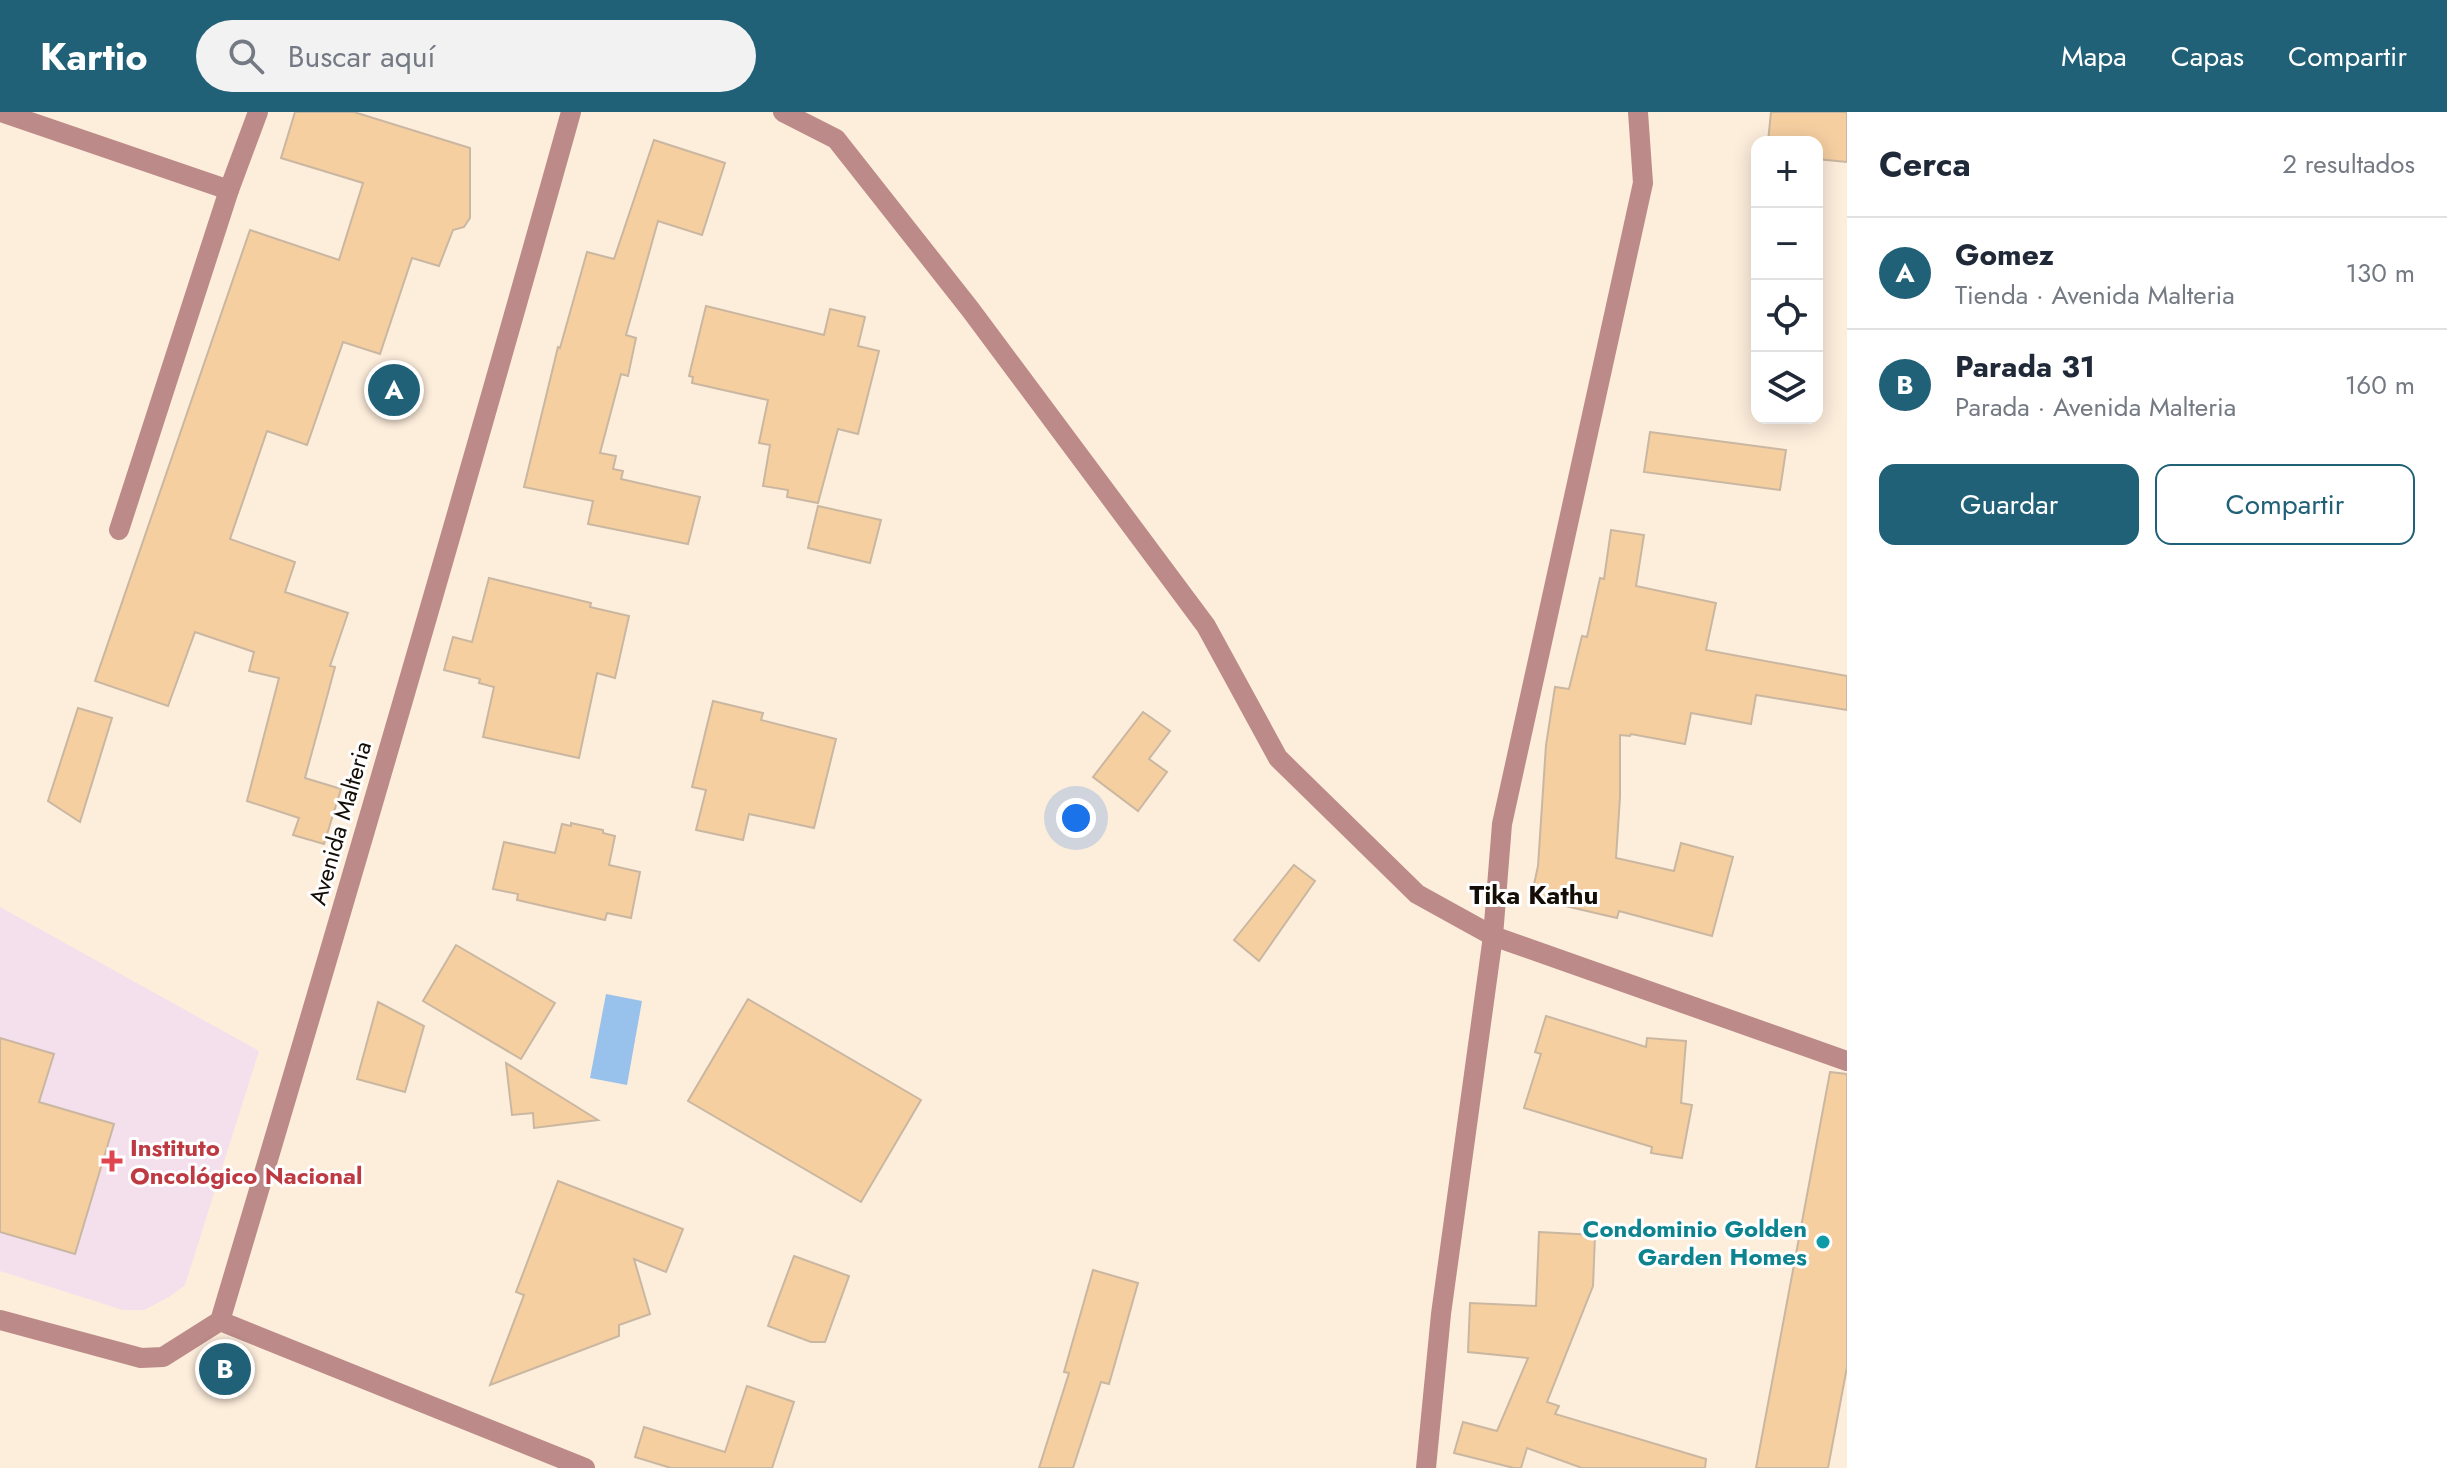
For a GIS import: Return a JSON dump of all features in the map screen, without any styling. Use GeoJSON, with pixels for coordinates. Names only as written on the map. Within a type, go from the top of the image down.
{"type":"FeatureCollection","features":[{"type":"Feature","properties":{"kind":"street"},"geometry":{"type":"LineString","coordinates":[[1,112],[229,190]]}},
{"type":"Feature","properties":{"kind":"street"},"geometry":{"type":"LineString","coordinates":[[119,530],[229,190],[258,112]]}},
{"type":"Feature","properties":{"kind":"street","name":"Avenida Malteria"},"geometry":{"type":"LineString","coordinates":[[220,1321],[571,112]]}},
{"type":"Feature","properties":{"kind":"street"},"geometry":{"type":"LineString","coordinates":[[783,112],[836,139],[970,309],[1206,626],[1278,758],[1417,894],[1493,936],[1847,1061]]}},
{"type":"Feature","properties":{"kind":"street"},"geometry":{"type":"LineString","coordinates":[[1426,1468],[1441,1314],[1493,936],[1502,824],[1643,183],[1638,112]]}},
{"type":"Feature","properties":{"kind":"street"},"geometry":{"type":"LineString","coordinates":[[0,1320],[151,1359],[163,1357],[220,1321],[585,1468]]}},
{"type":"Feature","properties":{"kind":"shaded area","name":"Instituto Oncológico Nacional"},"geometry":{"type":"Polygon","coordinates":[[[0,907],[259,1051],[185,1285],[144,1310],[123,1310],[0,1271],[0,907]]]}},
{"type":"Feature","properties":{"kind":"water"},"geometry":{"type":"Polygon","coordinates":[[[606,994],[642,1001],[627,1085],[590,1078],[606,994]]]}},
{"type":"Feature","properties":{"kind":"building"},"geometry":{"type":"Polygon","coordinates":[[[295,112],[354,112],[470,148],[470,218],[464,227],[453,230],[439,266],[412,258],[380,354],[343,342],[307,445],[267,431],[230,539],[295,562],[285,592],[348,613],[330,666],[335,667],[305,778],[341,789],[324,844],[293,835],[299,818],[247,801],[279,678],[249,671],[254,652],[195,632],[168,706],[95,681],[250,230],[339,260],[363,183],[281,158],[295,112]]]}},
{"type":"Feature","properties":{"kind":"building"},"geometry":{"type":"Polygon","coordinates":[[[1771,112],[1847,112],[1847,162],[1823,160],[1823,136],[1769,136],[1771,112]]]}},
{"type":"Feature","properties":{"kind":"building"},"geometry":{"type":"Polygon","coordinates":[[[654,140],[725,163],[702,235],[658,221],[626,335],[636,338],[628,376],[621,374],[600,453],[616,456],[613,469],[623,471],[621,479],[700,497],[688,544],[588,524],[593,501],[524,487],[558,347],[587,252],[614,259],[654,140]]]}},
{"type":"Feature","properties":{"kind":"building"},"geometry":{"type":"Polygon","coordinates":[[[706,306],[824,335],[830,309],[865,317],[858,346],[879,351],[858,434],[838,429],[818,503],[787,497],[788,490],[763,486],[770,445],[759,443],[768,400],[692,383],[693,377],[689,376],[706,306]]]}},
{"type":"Feature","properties":{"kind":"building"},"geometry":{"type":"Polygon","coordinates":[[[1650,432],[1786,450],[1780,490],[1644,472],[1650,432]]]}},
{"type":"Feature","properties":{"kind":"building"},"geometry":{"type":"Polygon","coordinates":[[[818,506],[881,520],[870,563],[808,548],[818,506]]]}},
{"type":"Feature","properties":{"kind":"building"},"geometry":{"type":"Polygon","coordinates":[[[1611,530],[1644,535],[1636,586],[1716,603],[1706,650],[1847,676],[1847,710],[1756,695],[1751,724],[1691,713],[1685,744],[1631,734],[1620,735],[1616,858],[1674,871],[1681,843],[1733,857],[1712,936],[1619,911],[1617,918],[1531,898],[1538,866],[1546,745],[1555,687],[1569,689],[1582,636],[1587,637],[1600,578],[1604,579],[1611,530]]]}},
{"type":"Feature","properties":{"kind":"building"},"geometry":{"type":"Polygon","coordinates":[[[489,578],[591,603],[590,607],[629,616],[615,678],[597,673],[579,758],[483,737],[494,687],[479,683],[480,679],[444,670],[453,637],[472,642],[489,578]]]}},
{"type":"Feature","properties":{"kind":"building"},"geometry":{"type":"Polygon","coordinates":[[[713,701],[763,713],[761,720],[836,739],[814,828],[749,814],[743,840],[696,830],[706,790],[692,787],[713,701]]]}},
{"type":"Feature","properties":{"kind":"building"},"geometry":{"type":"Polygon","coordinates":[[[78,708],[112,718],[80,822],[48,801],[78,708]]]}},
{"type":"Feature","properties":{"kind":"building"},"geometry":{"type":"Polygon","coordinates":[[[1143,712],[1170,731],[1149,759],[1167,772],[1138,811],[1093,777],[1143,712]]]}},
{"type":"Feature","properties":{"kind":"building"},"geometry":{"type":"Polygon","coordinates":[[[571,823],[615,836],[609,865],[640,872],[631,918],[607,913],[605,920],[517,900],[518,894],[493,889],[504,842],[555,853],[562,824],[571,826],[571,823]]]}},
{"type":"Feature","properties":{"kind":"building"},"geometry":{"type":"Polygon","coordinates":[[[1294,865],[1315,881],[1259,961],[1234,940],[1294,865]]]}},
{"type":"Feature","properties":{"kind":"building"},"geometry":{"type":"Polygon","coordinates":[[[456,945],[555,1003],[521,1059],[423,1001],[456,945]]]}},
{"type":"Feature","properties":{"kind":"building"},"geometry":{"type":"Polygon","coordinates":[[[748,999],[921,1100],[861,1202],[688,1101],[748,999]]]}},
{"type":"Feature","properties":{"kind":"building"},"geometry":{"type":"Polygon","coordinates":[[[378,1002],[424,1026],[405,1092],[357,1079],[378,1002]]]}},
{"type":"Feature","properties":{"kind":"building"},"geometry":{"type":"Polygon","coordinates":[[[1546,1016],[1646,1047],[1647,1038],[1686,1041],[1681,1103],[1692,1105],[1682,1158],[1651,1153],[1652,1147],[1524,1108],[1541,1054],[1535,1052],[1546,1016]]]}},
{"type":"Feature","properties":{"kind":"building"},"geometry":{"type":"Polygon","coordinates":[[[0,1038],[54,1054],[39,1102],[114,1124],[75,1254],[0,1232],[0,1038]]]}},
{"type":"Feature","properties":{"kind":"building"},"geometry":{"type":"Polygon","coordinates":[[[506,1063],[598,1120],[534,1128],[533,1113],[512,1115],[506,1063]]]}},
{"type":"Feature","properties":{"kind":"building","name":"Condominio Golden Garden Homes"},"geometry":{"type":"Polygon","coordinates":[[[1830,1072],[1847,1074],[1847,1367],[1828,1468],[1756,1468],[1830,1072]]]}},
{"type":"Feature","properties":{"kind":"building"},"geometry":{"type":"Polygon","coordinates":[[[558,1181],[683,1229],[666,1272],[634,1259],[650,1314],[619,1325],[619,1336],[490,1385],[524,1295],[516,1292],[558,1181]]]}},
{"type":"Feature","properties":{"kind":"building"},"geometry":{"type":"Polygon","coordinates":[[[1539,1232],[1595,1235],[1593,1286],[1547,1402],[1559,1406],[1555,1414],[1706,1459],[1705,1468],[1582,1468],[1527,1448],[1521,1468],[1514,1468],[1454,1453],[1463,1422],[1497,1431],[1528,1358],[1468,1352],[1470,1303],[1536,1306],[1539,1232]]]}},
{"type":"Feature","properties":{"kind":"building"},"geometry":{"type":"Polygon","coordinates":[[[794,1256],[849,1276],[825,1342],[811,1342],[768,1326],[794,1256]]]}},
{"type":"Feature","properties":{"kind":"building"},"geometry":{"type":"Polygon","coordinates":[[[1093,1270],[1138,1283],[1109,1384],[1101,1382],[1073,1468],[1039,1468],[1069,1373],[1064,1372],[1093,1270]]]}},
{"type":"Feature","properties":{"kind":"building"},"geometry":{"type":"Polygon","coordinates":[[[747,1386],[794,1402],[772,1468],[671,1468],[635,1457],[644,1427],[725,1452],[747,1386]]]}},
{"type":"Feature","properties":{"kind":"place","name":"Gomez"},"geometry":{"type":"Point","coordinates":[394,390]}},
{"type":"Feature","properties":{"kind":"place","name":"Instituto Oncológico Nacional"},"geometry":{"type":"Point","coordinates":[112,1161]}},
{"type":"Feature","properties":{"kind":"place","name":"Condominio Golden Garden Homes"},"geometry":{"type":"Point","coordinates":[1823,1242]}},
{"type":"Feature","properties":{"kind":"place","name":"Parada 31"},"geometry":{"type":"Point","coordinates":[225,1369]}},
{"type":"Feature","properties":{"kind":"district","name":"Tika Kathu"},"geometry":{"type":"Point","coordinates":[1534,895]}}]}
